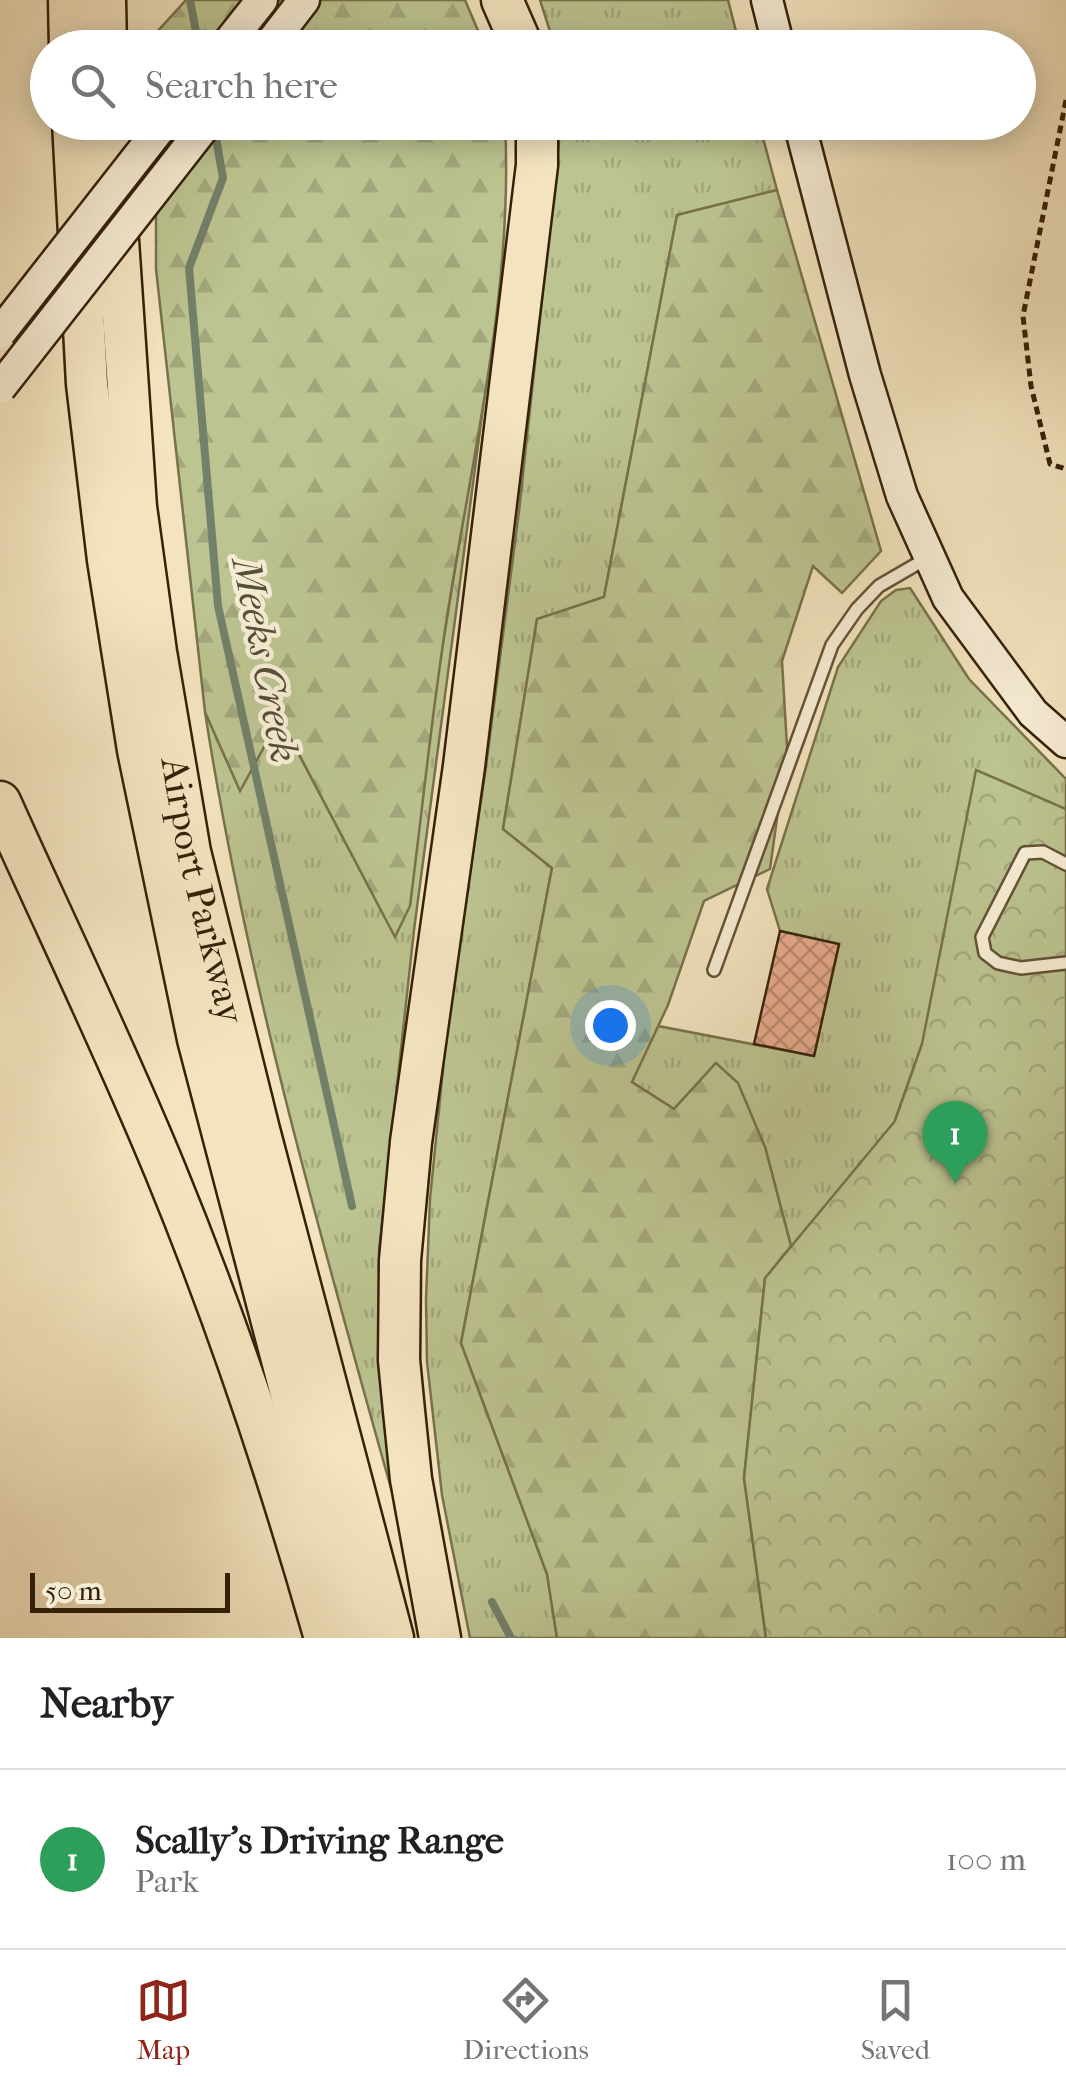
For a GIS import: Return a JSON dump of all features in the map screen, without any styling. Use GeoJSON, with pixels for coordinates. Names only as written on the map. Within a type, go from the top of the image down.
{"type":"FeatureCollection","features":[{"type":"Feature","properties":{"kind":"highway"},"geometry":{"type":"LineString","coordinates":[[69,0],[70,30]]}},
{"type":"Feature","properties":{"kind":"highway"},"geometry":{"type":"LineString","coordinates":[[105,0],[106,30]]}},
{"type":"Feature","properties":{"kind":"highway"},"geometry":{"type":"LineString","coordinates":[[502,0],[516,30]]}},
{"type":"Feature","properties":{"kind":"highway","name":"Airport Parkway"},"geometry":{"type":"LineString","coordinates":[[74,140],[86,384],[116,612],[142,770],[198,1039],[356,1638]]}},
{"type":"Feature","properties":{"kind":"highway","name":"Airport Parkway"},"geometry":{"type":"LineString","coordinates":[[111,140],[136,507],[190,852],[259,1130],[394,1638]]}},
{"type":"Feature","properties":{"kind":"highway"},"geometry":{"type":"LineString","coordinates":[[440,1638],[411,1480],[399,1360],[400,1260],[411,1142],[467,746],[537,140]]}},
{"type":"Feature","properties":{"kind":"highway"},"geometry":{"type":"LineString","coordinates":[[0,802],[140,1112],[199,1256],[265,1440],[325,1638]]}},
{"type":"Feature","properties":{"kind":"street"},"geometry":{"type":"LineString","coordinates":[[238,30],[262,0]]}},
{"type":"Feature","properties":{"kind":"street"},"geometry":{"type":"LineString","coordinates":[[280,30],[304,0]]}},
{"type":"Feature","properties":{"kind":"street"},"geometry":{"type":"LineString","coordinates":[[767,0],[775,30]]}},
{"type":"Feature","properties":{"kind":"street"},"geometry":{"type":"LineString","coordinates":[[0,332],[151,140]]}},
{"type":"Feature","properties":{"kind":"street"},"geometry":{"type":"LineString","coordinates":[[0,388],[194,140]]}},
{"type":"Feature","properties":{"kind":"street"},"geometry":{"type":"LineString","coordinates":[[804,140],[865,375],[902,496],[948,598],[1033,713],[1066,742]]}},
{"type":"Feature","properties":{"kind":"lane"},"geometry":{"type":"LineString","coordinates":[[714,970],[832,645],[879,586],[929,556]]}},
{"type":"Feature","properties":{"kind":"lane"},"geometry":{"type":"LineString","coordinates":[[1066,864],[1043,852],[1025,853],[982,937],[986,953],[998,963],[1021,968],[1066,963]]}},
{"type":"Feature","properties":{"kind":"path"},"geometry":{"type":"LineString","coordinates":[[1066,100],[1023,316],[1044,443],[1050,464],[1066,469]]}},
{"type":"Feature","properties":{"kind":"green space"},"geometry":{"type":"Polygon","coordinates":[[[186,0],[465,0],[478,30],[159,30],[186,0]]]}},
{"type":"Feature","properties":{"kind":"green space"},"geometry":{"type":"Polygon","coordinates":[[[540,0],[728,0],[736,30],[550,30],[540,0]]]}},
{"type":"Feature","properties":{"kind":"green space"},"geometry":{"type":"Polygon","coordinates":[[[156,140],[505,140],[504,237],[492,350],[441,657],[410,906],[395,937],[280,718],[240,791],[205,712],[156,269],[156,140]]]}},
{"type":"Feature","properties":{"kind":"green space"},"geometry":{"type":"Polygon","coordinates":[[[559,140],[764,140],[777,190],[677,215],[604,597],[537,620],[503,829],[552,868],[461,1343],[547,1574],[557,1638],[470,1638],[442,1495],[427,1362],[430,1199],[448,1019],[519,511],[559,140]]]}},
{"type":"Feature","properties":{"kind":"green space"},"geometry":{"type":"Polygon","coordinates":[[[777,190],[881,551],[842,593],[813,566],[782,661],[787,747],[770,869],[704,901],[668,1005],[632,1082],[674,1109],[716,1063],[738,1083],[765,1147],[791,1246],[765,1279],[744,1478],[766,1638],[557,1638],[547,1574],[461,1343],[552,868],[503,829],[537,619],[604,597],[677,215],[777,190]]]}},
{"type":"Feature","properties":{"kind":"green space"},"geometry":{"type":"Polygon","coordinates":[[[490,355],[414,930],[379,1251],[392,1492],[263,1007],[205,712],[240,790],[279,717],[395,936],[490,355]]]}},
{"type":"Feature","properties":{"kind":"green space"},"geometry":{"type":"Polygon","coordinates":[[[910,588],[969,679],[1066,779],[1066,823],[922,1044],[895,1120],[1066,1638],[766,1638],[791,1246],[765,1147],[715,1064],[674,1109],[631,1082],[658,1026],[814,1056],[839,945],[780,931],[767,889],[838,667],[881,601],[896,590],[910,588]]]}},
{"type":"Feature","properties":{"kind":"green space"},"geometry":{"type":"Polygon","coordinates":[[[976,770],[1066,809],[1066,1638],[766,1638],[744,1478],[765,1278],[895,1121],[922,1044],[976,770]]]}},
{"type":"Feature","properties":{"kind":"building"},"geometry":{"type":"Polygon","coordinates":[[[780,931],[839,944],[814,1056],[754,1044],[780,931]]]}},
{"type":"Feature","properties":{"kind":"waterway","name":"Meeks Creek"},"geometry":{"type":"LineString","coordinates":[[190,0],[196,30]]}},
{"type":"Feature","properties":{"kind":"waterway","name":"Meeks Creek"},"geometry":{"type":"LineString","coordinates":[[216,140],[223,178],[189,268],[218,606],[352,1206]]}},
{"type":"Feature","properties":{"kind":"waterway","name":"Meeks Creek"},"geometry":{"type":"LineString","coordinates":[[492,1602],[511,1638]]}},
{"type":"Feature","properties":{"kind":"place","name":"Scally's Driving Range"},"geometry":{"type":"Point","coordinates":[955,1183]}}]}
